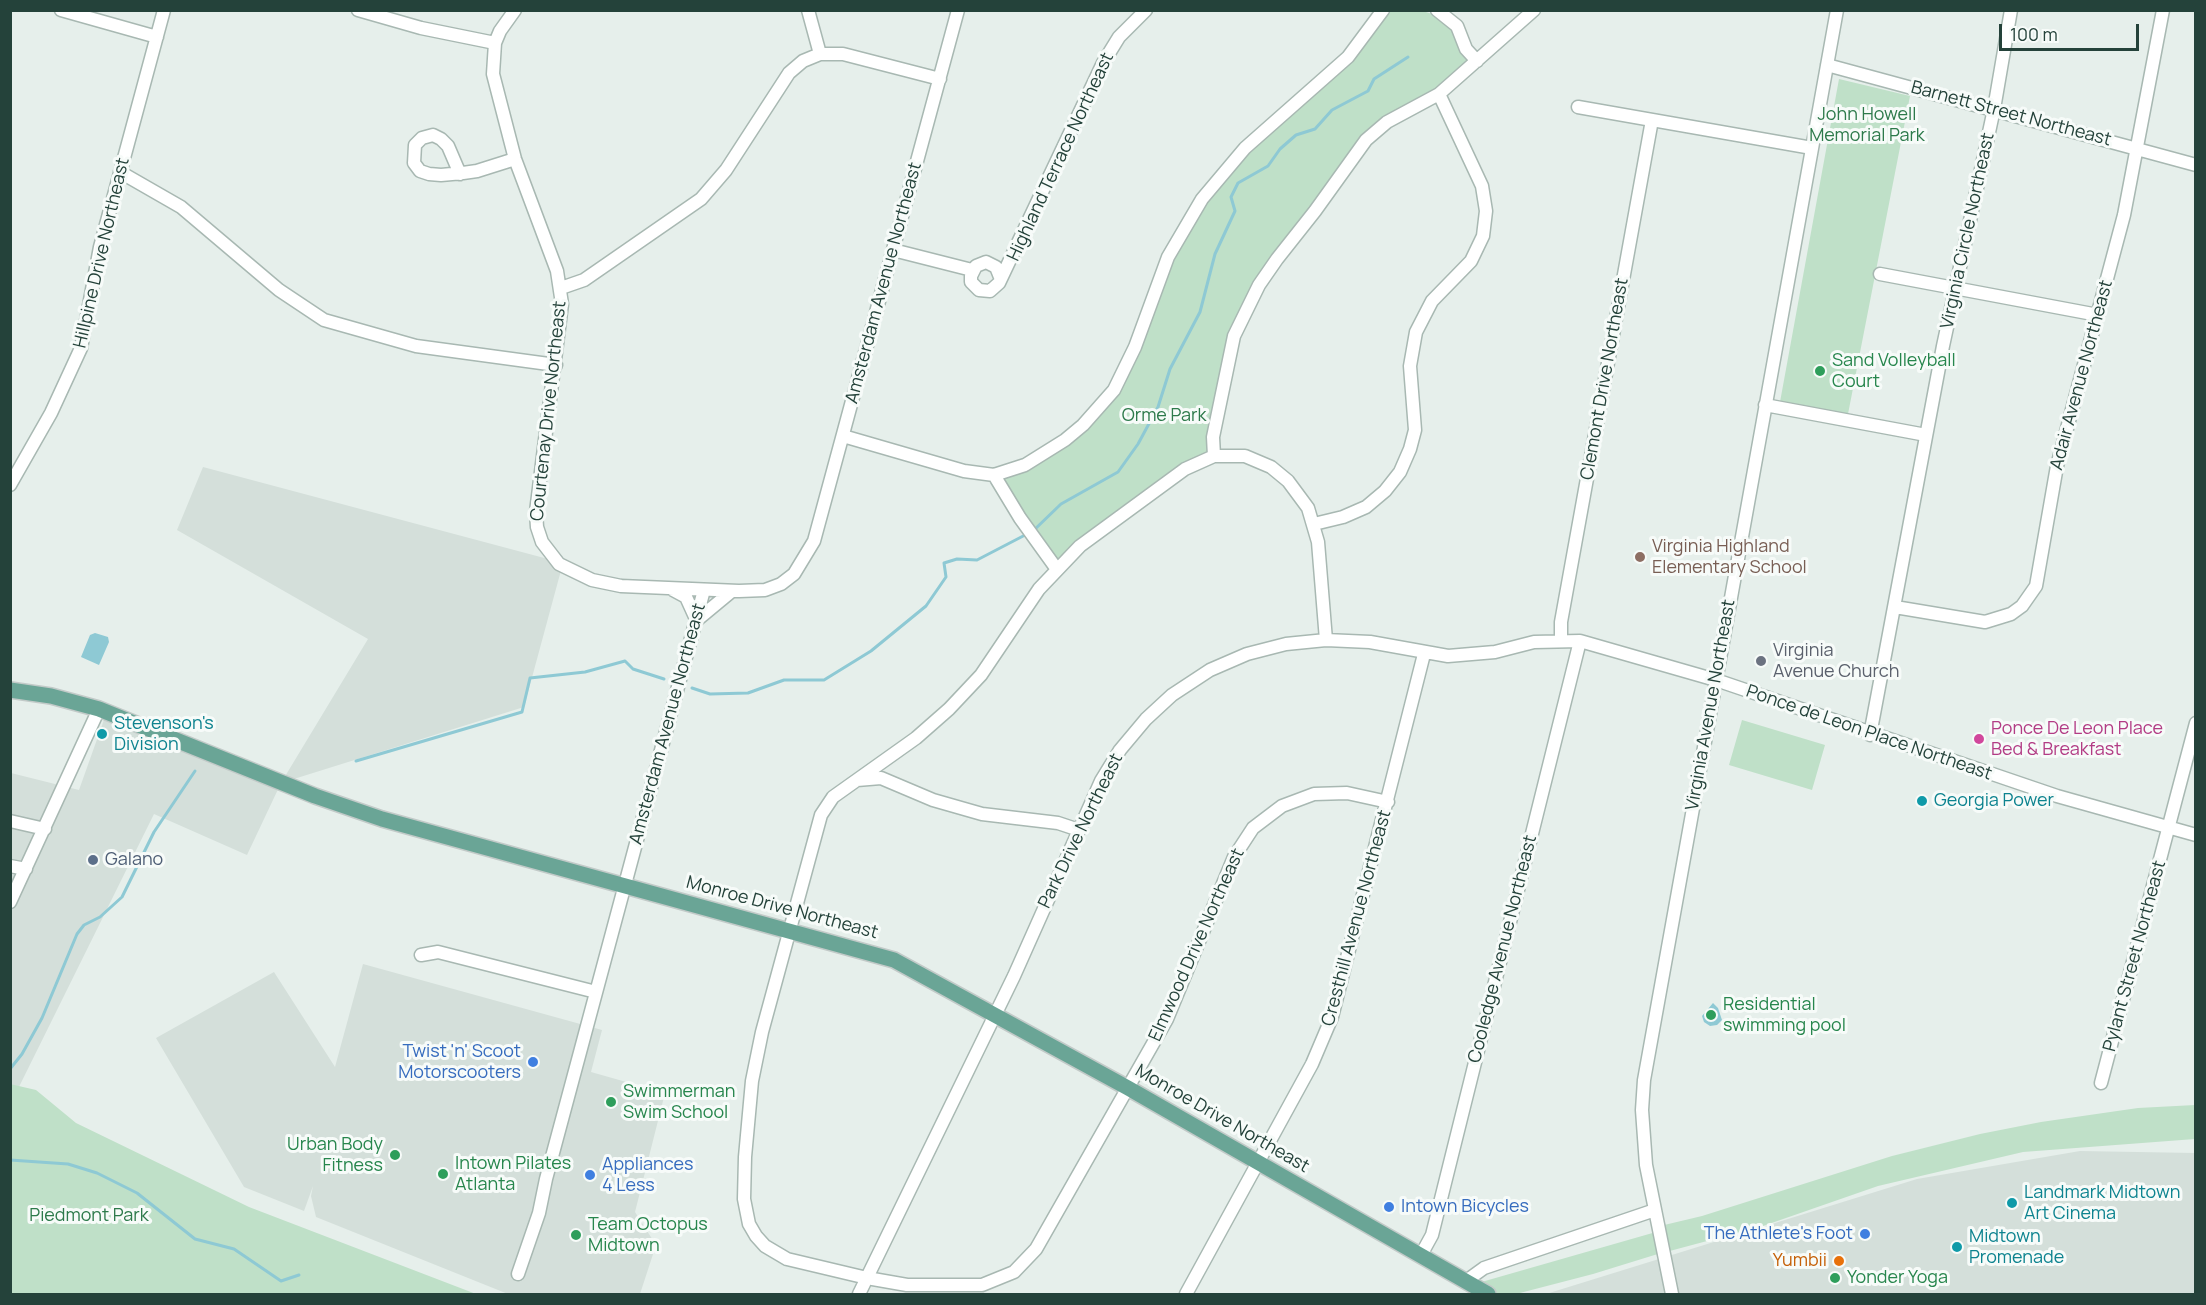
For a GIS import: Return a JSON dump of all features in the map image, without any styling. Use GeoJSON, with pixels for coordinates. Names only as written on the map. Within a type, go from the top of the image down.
{"type":"FeatureCollection","features":[{"type":"Feature","properties":{"kind":"main road","name":"Monroe Drive Northeast"},"geometry":{"type":"LineString","coordinates":[[10,690],[51,696],[99,709],[315,796],[382,819],[894,960],[995,1013],[1488,1294]]}},
{"type":"Feature","properties":{"kind":"street"},"geometry":{"type":"LineString","coordinates":[[61,10],[157,37]]}},
{"type":"Feature","properties":{"kind":"street","name":"Hillpine Drive Northeast"},"geometry":{"type":"LineString","coordinates":[[10,485],[51,413],[81,348],[100,247],[164,10]]}},
{"type":"Feature","properties":{"kind":"street"},"geometry":{"type":"LineString","coordinates":[[358,10],[421,28],[495,44]]}},
{"type":"Feature","properties":{"kind":"street","name":"Courtenay Drive Northeast"},"geometry":{"type":"LineString","coordinates":[[515,10],[500,31],[495,44],[493,74],[515,159],[552,254],[561,288],[562,320],[536,512],[542,542],[559,564],[592,580],[621,586],[704,590]]}},
{"type":"Feature","properties":{"kind":"street"},"geometry":{"type":"LineString","coordinates":[[808,10],[820,54]]}},
{"type":"Feature","properties":{"kind":"street","name":"Amsterdam Avenue Northeast"},"geometry":{"type":"LineString","coordinates":[[518,1274],[539,1213],[542,1193],[704,590],[765,590],[781,584],[794,574],[806,558],[814,541],[958,10]]}},
{"type":"Feature","properties":{"kind":"street","name":"Highland Terrace Northeast"},"geometry":{"type":"LineString","coordinates":[[1000,277],[996,267],[986,262],[972,270],[971,282],[979,290],[990,291],[995,288],[1007,269],[1103,63],[1119,37],[1146,10]]}},
{"type":"Feature","properties":{"kind":"street"},"geometry":{"type":"LineString","coordinates":[[843,436],[964,471],[994,475],[1025,465],[1051,450],[1083,425],[1103,404],[1128,365],[1168,257],[1202,199],[1245,148],[1348,57],[1383,10]]}},
{"type":"Feature","properties":{"kind":"street"},"geometry":{"type":"LineString","coordinates":[[1437,10],[1457,26],[1466,49],[1477,61]]}},
{"type":"Feature","properties":{"kind":"street"},"geometry":{"type":"LineString","coordinates":[[1326,640],[1314,524],[1299,494],[1271,467],[1245,456],[1214,456],[1212,437],[1229,355],[1241,318],[1258,285],[1366,140],[1388,122],[1439,94],[1534,10]]}},
{"type":"Feature","properties":{"kind":"street","name":"Virginia Avenue Northeast"},"geometry":{"type":"LineString","coordinates":[[1671,1293],[1643,1140],[1644,1080],[1837,10]]}},
{"type":"Feature","properties":{"kind":"street","name":"Virginia Circle Northeast"},"geometry":{"type":"LineString","coordinates":[[1870,735],[1955,288],[1994,110],[2011,10]]}},
{"type":"Feature","properties":{"kind":"street","name":"Adair Avenue Northeast"},"geometry":{"type":"LineString","coordinates":[[1895,607],[1985,622],[2011,614],[2031,596],[2040,574],[2057,466],[2098,315],[2139,149],[2163,10]]}},
{"type":"Feature","properties":{"kind":"street"},"geometry":{"type":"LineString","coordinates":[[561,288],[584,280],[701,199],[726,170],[789,73],[803,61],[820,54],[843,54],[940,79]]}},
{"type":"Feature","properties":{"kind":"street","name":"Barnett Street Northeast"},"geometry":{"type":"LineString","coordinates":[[1827,65],[2196,165]]}},
{"type":"Feature","properties":{"kind":"street"},"geometry":{"type":"LineString","coordinates":[[1314,524],[1343,517],[1366,507],[1385,491],[1400,472],[1415,430],[1410,366],[1416,332],[1432,301],[1471,261],[1482,236],[1486,211],[1482,186],[1439,94]]}},
{"type":"Feature","properties":{"kind":"street"},"geometry":{"type":"LineString","coordinates":[[1578,107],[1812,148]]}},
{"type":"Feature","properties":{"kind":"street","name":"Clemont Drive Northeast"},"geometry":{"type":"LineString","coordinates":[[1561,639],[1561,622],[1652,120]]}},
{"type":"Feature","properties":{"kind":"street"},"geometry":{"type":"LineString","coordinates":[[460,174],[515,159]]}},
{"type":"Feature","properties":{"kind":"street"},"geometry":{"type":"LineString","coordinates":[[120,171],[181,207],[279,290],[324,320],[416,346],[556,365]]}},
{"type":"Feature","properties":{"kind":"street","name":"Highland Terrace Northeast"},"geometry":{"type":"LineString","coordinates":[[893,250],[972,270]]}},
{"type":"Feature","properties":{"kind":"street"},"geometry":{"type":"LineString","coordinates":[[1880,274],[2098,315]]}},
{"type":"Feature","properties":{"kind":"street"},"geometry":{"type":"LineString","coordinates":[[1766,405],[1926,435]]}},
{"type":"Feature","properties":{"kind":"street","name":"Elmwood Drive Northeast"},"geometry":{"type":"LineString","coordinates":[[1214,456],[1185,469],[1080,546],[1056,568],[1039,589],[981,675],[949,709],[916,738],[833,796],[821,815],[789,930],[752,1082],[745,1157],[746,1212],[756,1236],[777,1255],[806,1265],[907,1285],[968,1287],[993,1283],[1014,1272],[1036,1249],[1167,1019],[1234,857],[1253,828],[1282,806],[1314,794],[1347,793],[1388,802]]}},
{"type":"Feature","properties":{"kind":"street"},"geometry":{"type":"LineString","coordinates":[[994,475],[1020,518],[1056,568]]}},
{"type":"Feature","properties":{"kind":"street"},"geometry":{"type":"LineString","coordinates":[[670,588],[686,597],[696,621],[732,591]]}},
{"type":"Feature","properties":{"kind":"street","name":"Park Drive Northeast"},"geometry":{"type":"LineString","coordinates":[[859,1294],[995,1013],[1101,781],[1120,750],[1146,719],[1172,695],[1210,670],[1247,654],[1286,644],[1326,640],[1370,642],[1424,654],[1473,655],[1534,642],[1561,639],[1580,641],[1716,680]]}},
{"type":"Feature","properties":{"kind":"street","name":"Cooledge Avenue Northeast"},"geometry":{"type":"LineString","coordinates":[[1421,1255],[1432,1235],[1580,641]]}},
{"type":"Feature","properties":{"kind":"street","name":"Cresthill Avenue Northeast"},"geometry":{"type":"LineString","coordinates":[[1186,1294],[1312,1064],[1332,1017],[1424,654]]}},
{"type":"Feature","properties":{"kind":"street","name":"Ponce de Leon Place Northeast"},"geometry":{"type":"LineString","coordinates":[[1716,680],[1870,735],[2066,799],[2196,835]]}},
{"type":"Feature","properties":{"kind":"street"},"geometry":{"type":"LineString","coordinates":[[10,902],[99,709]]}},
{"type":"Feature","properties":{"kind":"street","name":"Pylant Street Northeast"},"geometry":{"type":"LineString","coordinates":[[2101,1083],[2196,723]]}},
{"type":"Feature","properties":{"kind":"street"},"geometry":{"type":"LineString","coordinates":[[853,781],[881,778],[933,800],[982,814],[1058,823],[1079,830]]}},
{"type":"Feature","properties":{"kind":"street"},"geometry":{"type":"LineString","coordinates":[[10,821],[45,829]]}},
{"type":"Feature","properties":{"kind":"street"},"geometry":{"type":"LineString","coordinates":[[10,866],[26,869]]}},
{"type":"Feature","properties":{"kind":"street"},"geometry":{"type":"LineString","coordinates":[[421,956],[438,952],[596,992]]}},
{"type":"Feature","properties":{"kind":"street"},"geometry":{"type":"LineString","coordinates":[[1466,1281],[1484,1268],[1655,1210]]}},
{"type":"Feature","properties":{"kind":"shaded area"},"geometry":{"type":"Polygon","coordinates":[[[203,467],[563,563],[524,707],[281,783],[368,639],[177,530],[203,467]]]}},
{"type":"Feature","properties":{"kind":"shaded area"},"geometry":{"type":"Polygon","coordinates":[[[106,714],[281,783],[247,855],[154,814],[11,1103],[11,773],[79,790],[106,714]]]}},
{"type":"Feature","properties":{"kind":"shaded area"},"geometry":{"type":"Polygon","coordinates":[[[363,964],[602,1030],[591,1072],[665,1093],[635,1212],[656,1245],[640,1294],[508,1294],[316,1217],[311,1196],[313,1186],[304,1211],[244,1187],[156,1038],[274,972],[335,1067],[363,964]]]}},
{"type":"Feature","properties":{"kind":"shaded area"},"geometry":{"type":"Polygon","coordinates":[[[2080,1151],[2195,1153],[2195,1294],[1546,1294],[1917,1179],[2080,1151]]]}},
{"type":"Feature","properties":{"kind":"green space","name":"Orme Park"},"geometry":{"type":"Polygon","coordinates":[[[1387,11],[1423,11],[1453,21],[1477,67],[1383,121],[1252,302],[1226,372],[1217,448],[1059,568],[997,476],[1044,460],[1104,411],[1141,338],[1185,227],[1245,152],[1357,56],[1387,11]]]}},
{"type":"Feature","properties":{"kind":"green space","name":"John Howell Memorial Park"},"geometry":{"type":"Polygon","coordinates":[[[1839,79],[1910,96],[1848,414],[1780,402],[1839,79]]]}},
{"type":"Feature","properties":{"kind":"green space"},"geometry":{"type":"Polygon","coordinates":[[[1742,720],[1825,745],[1812,790],[1729,765],[1742,720]]]}},
{"type":"Feature","properties":{"kind":"green space","name":"Piedmont Park"},"geometry":{"type":"Polygon","coordinates":[[[10,1084],[36,1090],[76,1123],[249,1207],[476,1294],[11,1294],[10,1084]]]}},
{"type":"Feature","properties":{"kind":"green space"},"geometry":{"type":"Polygon","coordinates":[[[2195,1105],[2195,1139],[2023,1152],[1878,1186],[1763,1226],[1666,1252],[1660,1226],[1702,1216],[1892,1156],[1980,1134],[2041,1122],[2138,1108],[2195,1105]]]}},
{"type":"Feature","properties":{"kind":"green space"},"geometry":{"type":"Polygon","coordinates":[[[1656,1232],[1661,1253],[1593,1274],[1516,1294],[1498,1294],[1478,1283],[1656,1232]]]}},
{"type":"Feature","properties":{"kind":"water"},"geometry":{"type":"Polygon","coordinates":[[[95,633],[108,637],[109,642],[99,665],[81,657],[90,635],[95,633]]]}},
{"type":"Feature","properties":{"kind":"water","name":"Residential swimming pool"},"geometry":{"type":"Polygon","coordinates":[[[1713,1003],[1718,1008],[1722,1020],[1717,1025],[1710,1026],[1704,1022],[1702,1016],[1713,1003]]]}},
{"type":"Feature","properties":{"kind":"waterway"},"geometry":{"type":"LineString","coordinates":[[1033,531],[1061,504],[1118,472],[1138,444],[1158,407],[1170,369],[1200,312],[1215,254],[1235,211],[1231,197],[1238,183],[1268,166],[1280,149],[1296,135],[1315,129],[1332,110],[1368,91],[1374,79],[1408,57]]}},
{"type":"Feature","properties":{"kind":"waterway"},"geometry":{"type":"LineString","coordinates":[[692,688],[710,694],[748,693],[784,680],[824,680],[871,651],[926,606],[946,577],[944,563],[957,559],[977,560],[1027,534]]}},
{"type":"Feature","properties":{"kind":"waterway"},"geometry":{"type":"LineString","coordinates":[[356,761],[522,712],[530,678],[585,672],[625,661],[633,669],[664,679]]}},
{"type":"Feature","properties":{"kind":"waterway"},"geometry":{"type":"LineString","coordinates":[[10,1069],[22,1054],[42,1018],[77,934],[84,925],[100,917],[122,897],[154,832],[195,771]]}},
{"type":"Feature","properties":{"kind":"waterway"},"geometry":{"type":"LineString","coordinates":[[10,1160],[68,1164],[97,1173],[137,1193],[195,1239],[234,1249],[281,1281],[299,1275]]}},
{"type":"Feature","properties":{"kind":"place","name":"Sand Volleyball Court"},"geometry":{"type":"Point","coordinates":[1820,371]}},
{"type":"Feature","properties":{"kind":"place","name":"Virginia Highland Elementary School"},"geometry":{"type":"Point","coordinates":[1640,557]}},
{"type":"Feature","properties":{"kind":"place","name":"Virginia Avenue Church"},"geometry":{"type":"Point","coordinates":[1761,661]}},
{"type":"Feature","properties":{"kind":"place","name":"Stevenson's Division"},"geometry":{"type":"Point","coordinates":[102,734]}},
{"type":"Feature","properties":{"kind":"place","name":"Ponce De Leon Place Bed & Breakfast"},"geometry":{"type":"Point","coordinates":[1979,739]}},
{"type":"Feature","properties":{"kind":"place","name":"Georgia Power"},"geometry":{"type":"Point","coordinates":[1922,801]}},
{"type":"Feature","properties":{"kind":"place","name":"Galano"},"geometry":{"type":"Point","coordinates":[93,860]}},
{"type":"Feature","properties":{"kind":"place","name":"Residential swimming pool"},"geometry":{"type":"Point","coordinates":[1711,1015]}},
{"type":"Feature","properties":{"kind":"place","name":"Twist 'n' Scoot Motorscooters"},"geometry":{"type":"Point","coordinates":[533,1062]}},
{"type":"Feature","properties":{"kind":"place","name":"Swimmerman Swim School"},"geometry":{"type":"Point","coordinates":[611,1102]}},
{"type":"Feature","properties":{"kind":"place","name":"Urban Body Fitness"},"geometry":{"type":"Point","coordinates":[395,1155]}},
{"type":"Feature","properties":{"kind":"place","name":"Intown Pilates Atlanta"},"geometry":{"type":"Point","coordinates":[443,1174]}},
{"type":"Feature","properties":{"kind":"place","name":"Appliances 4 Less"},"geometry":{"type":"Point","coordinates":[590,1175]}},
{"type":"Feature","properties":{"kind":"place","name":"Landmark Midtown Art Cinema"},"geometry":{"type":"Point","coordinates":[2012,1203]}},
{"type":"Feature","properties":{"kind":"place","name":"Intown Bicycles"},"geometry":{"type":"Point","coordinates":[1389,1207]}},
{"type":"Feature","properties":{"kind":"place","name":"The Athlete's Foot"},"geometry":{"type":"Point","coordinates":[1865,1234]}},
{"type":"Feature","properties":{"kind":"place","name":"Team Octopus Midtown"},"geometry":{"type":"Point","coordinates":[576,1235]}},
{"type":"Feature","properties":{"kind":"place","name":"Midtown Promenade"},"geometry":{"type":"Point","coordinates":[1957,1247]}},
{"type":"Feature","properties":{"kind":"place","name":"Yumbii"},"geometry":{"type":"Point","coordinates":[1839,1261]}},
{"type":"Feature","properties":{"kind":"place","name":"Yonder Yoga"},"geometry":{"type":"Point","coordinates":[1835,1278]}}]}
